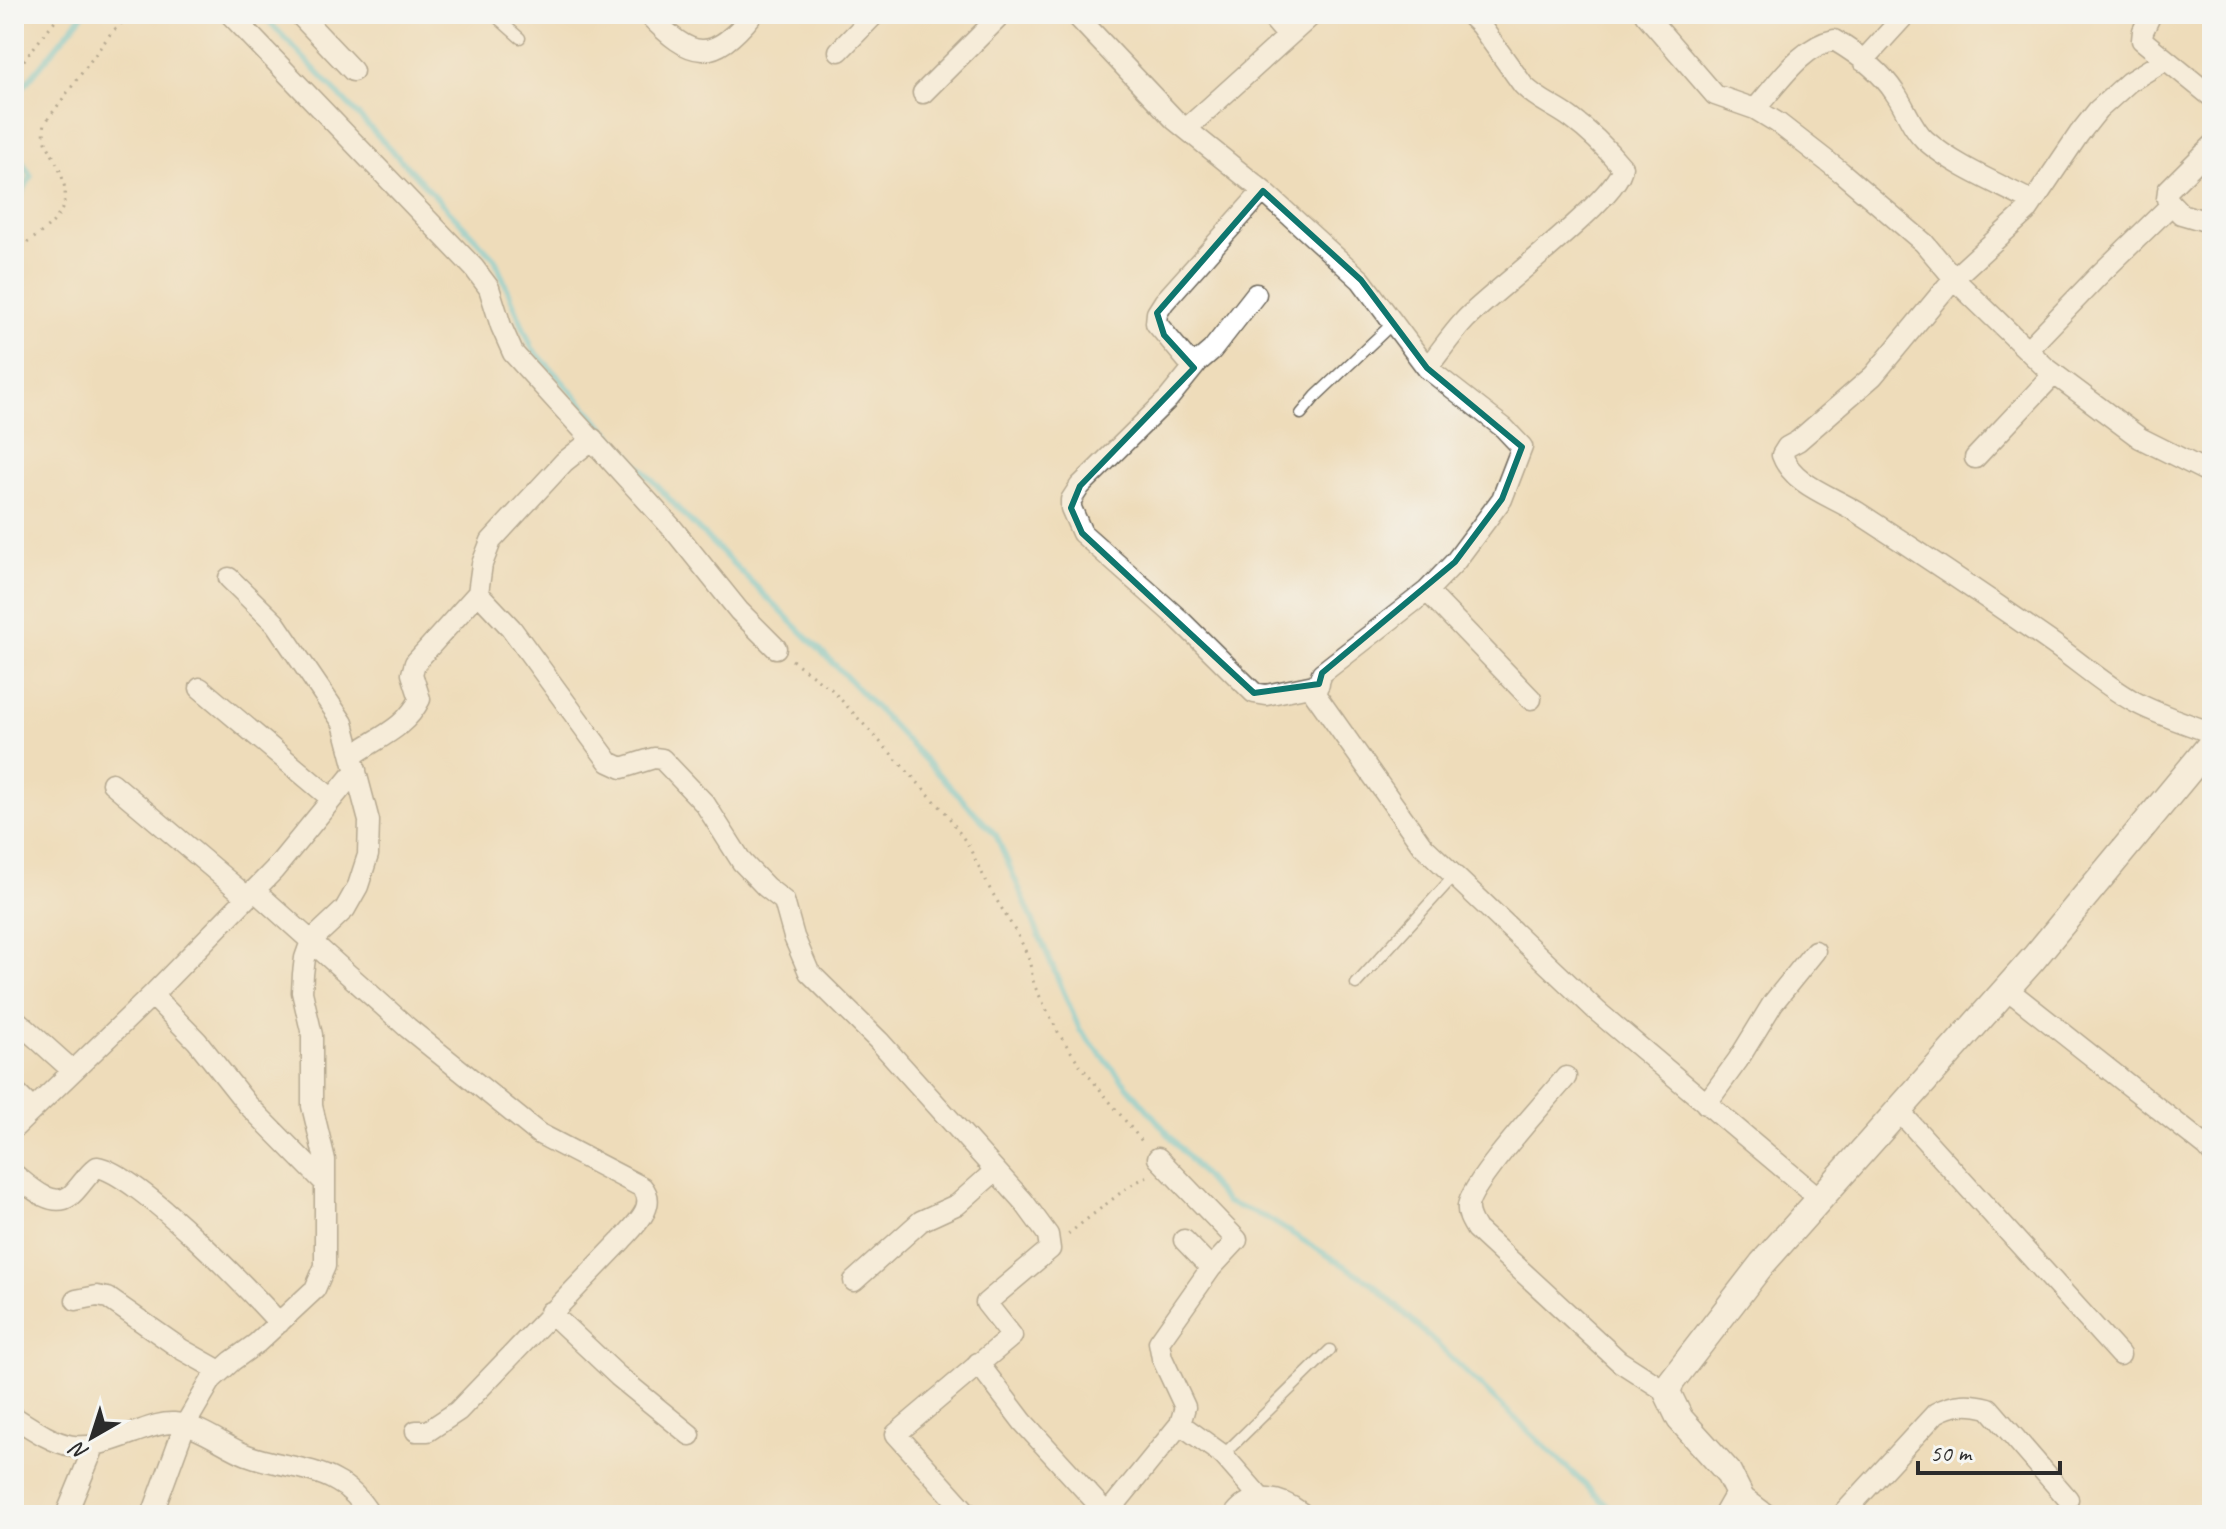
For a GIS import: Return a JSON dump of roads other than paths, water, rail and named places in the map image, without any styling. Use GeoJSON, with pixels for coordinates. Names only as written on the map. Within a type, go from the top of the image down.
{"type":"FeatureCollection","features":[{"type":"Feature","properties":{"kind":"street"},"geometry":{"type":"LineString","coordinates":[[230,14],[474,268],[489,288],[513,353],[684,542],[739,611],[776,648]]}},
{"type":"Feature","properties":{"kind":"street"},"geometry":{"type":"LineString","coordinates":[[299,14],[353,71]]}},
{"type":"Feature","properties":{"kind":"street"},"geometry":{"type":"LineString","coordinates":[[648,14],[659,26],[691,48],[710,51],[726,44],[753,14]]}},
{"type":"Feature","properties":{"kind":"street"},"geometry":{"type":"LineString","coordinates":[[839,51],[875,14]]}},
{"type":"Feature","properties":{"kind":"street"},"geometry":{"type":"LineString","coordinates":[[923,93],[1002,14]]}},
{"type":"Feature","properties":{"kind":"street"},"geometry":{"type":"LineString","coordinates":[[1075,14],[1186,129],[1263,191],[1361,280],[1427,368],[1504,428],[1522,447],[1502,499],[1455,562],[1427,591],[1322,673],[1315,694],[1323,707],[1422,845],[1598,1012],[1820,1199]]}},
{"type":"Feature","properties":{"kind":"street"},"geometry":{"type":"LineString","coordinates":[[1269,14],[1288,36]]}},
{"type":"Feature","properties":{"kind":"street"},"geometry":{"type":"LineString","coordinates":[[1186,129],[1313,14]]}},
{"type":"Feature","properties":{"kind":"street"},"geometry":{"type":"LineString","coordinates":[[1427,368],[1466,319],[1601,199],[1621,174],[1622,167],[1571,118],[1531,93],[1469,14]]}},
{"type":"Feature","properties":{"kind":"street"},"geometry":{"type":"LineString","coordinates":[[1645,14],[1715,95],[1755,109],[1778,123],[1841,172],[1867,198],[1924,243],[1954,278],[2054,374],[2140,438],[2212,474]]}},
{"type":"Feature","properties":{"kind":"street"},"geometry":{"type":"LineString","coordinates":[[1863,61],[1906,14]]}},
{"type":"Feature","properties":{"kind":"street"},"geometry":{"type":"LineString","coordinates":[[2151,14],[2142,40],[2212,97]]}},
{"type":"Feature","properties":{"kind":"street"},"geometry":{"type":"LineString","coordinates":[[1755,109],[1810,49],[1834,40],[1863,61],[1896,94],[1908,119],[1923,138],[1953,160],[2033,202]]}},
{"type":"Feature","properties":{"kind":"street"},"geometry":{"type":"LineString","coordinates":[[2165,60],[2129,82],[2098,110],[2033,202],[2010,229],[1954,278],[1873,376],[1787,447],[1782,455],[1786,467],[1803,482],[1838,499],[1941,567],[2052,643],[2101,682],[2137,703],[2212,733]]}},
{"type":"Feature","properties":{"kind":"street"},"geometry":{"type":"LineString","coordinates":[[2212,146],[2168,190],[2167,199],[2170,206],[2181,214],[2212,223]]}},
{"type":"Feature","properties":{"kind":"street"},"geometry":{"type":"LineString","coordinates":[[1198,362],[1187,360],[1164,335],[1156,323],[1157,313],[1263,191]]}},
{"type":"Feature","properties":{"kind":"street"},"geometry":{"type":"LineString","coordinates":[[2027,350],[2170,206]]}},
{"type":"Feature","properties":{"kind":"street"},"geometry":{"type":"LineString","coordinates":[[1256,294],[1168,399],[1080,486],[1071,500],[1071,508],[1082,533],[1180,620],[1254,693],[1274,694],[1319,684]]}},
{"type":"Feature","properties":{"kind":"street"},"geometry":{"type":"LineString","coordinates":[[1975,458],[2054,374]]}},
{"type":"Feature","properties":{"kind":"street"},"geometry":{"type":"LineString","coordinates":[[14,1128],[152,995],[274,870],[332,799],[354,763],[399,728],[415,709],[420,699],[412,674],[415,663],[478,593],[482,564],[491,541],[564,462],[593,439]]}},
{"type":"Feature","properties":{"kind":"street"},"geometry":{"type":"LineString","coordinates":[[152,1515],[185,1425],[212,1379],[315,1289],[325,1266],[325,1160],[312,1106],[312,1035],[302,992],[305,958],[311,941],[345,909],[358,886],[368,855],[369,821],[343,723],[275,623],[229,578]]}},
{"type":"Feature","properties":{"kind":"street"},"geometry":{"type":"LineString","coordinates":[[1427,591],[1531,699]]}},
{"type":"Feature","properties":{"kind":"street"},"geometry":{"type":"LineString","coordinates":[[478,593],[511,628],[609,762],[622,768],[654,758],[672,766],[705,804],[742,862],[784,901],[794,937],[809,972],[879,1041],[1048,1235],[1050,1249],[986,1303],[1012,1336],[896,1434],[969,1515]]}},
{"type":"Feature","properties":{"kind":"street"},"geometry":{"type":"LineString","coordinates":[[200,688],[332,799]]}},
{"type":"Feature","properties":{"kind":"street"},"geometry":{"type":"LineString","coordinates":[[1667,1392],[1671,1382],[1762,1264],[2007,989],[2212,743]]}},
{"type":"Feature","properties":{"kind":"street"},"geometry":{"type":"LineString","coordinates":[[112,783],[311,941],[408,1028],[538,1133],[642,1187],[649,1194],[644,1213],[620,1242],[458,1411],[428,1431],[416,1431]]}},
{"type":"Feature","properties":{"kind":"street"},"geometry":{"type":"LineString","coordinates":[[1706,1104],[1773,1003],[1815,951]]}},
{"type":"Feature","properties":{"kind":"street"},"geometry":{"type":"LineString","coordinates":[[2007,989],[2212,1153]]}},
{"type":"Feature","properties":{"kind":"street"},"geometry":{"type":"LineString","coordinates":[[152,995],[197,1041],[247,1104],[325,1183]]}},
{"type":"Feature","properties":{"kind":"street"},"geometry":{"type":"LineString","coordinates":[[14,1018],[73,1071]]}},
{"type":"Feature","properties":{"kind":"street"},"geometry":{"type":"LineString","coordinates":[[1566,1077],[1486,1174],[1468,1205],[1469,1216],[1476,1229],[1619,1361],[1667,1392],[1680,1419],[1728,1472],[1733,1505],[1767,1515]]}},
{"type":"Feature","properties":{"kind":"street"},"geometry":{"type":"LineString","coordinates":[[14,1091],[33,1110]]}},
{"type":"Feature","properties":{"kind":"street"},"geometry":{"type":"LineString","coordinates":[[1900,1112],[2120,1355]]}},
{"type":"Feature","properties":{"kind":"street"},"geometry":{"type":"LineString","coordinates":[[978,1363],[1023,1422],[1108,1514],[1180,1424],[1185,1407],[1162,1358],[1159,1342],[1211,1268],[1237,1240],[1158,1158]]}},
{"type":"Feature","properties":{"kind":"street"},"geometry":{"type":"LineString","coordinates":[[14,1174],[52,1199],[70,1196],[88,1173],[97,1167],[105,1168],[130,1183],[240,1279],[279,1323]]}},
{"type":"Feature","properties":{"kind":"street"},"geometry":{"type":"LineString","coordinates":[[854,1281],[921,1221],[958,1204],[995,1171]]}},
{"type":"Feature","properties":{"kind":"street"},"geometry":{"type":"LineString","coordinates":[[1184,1240],[1211,1268]]}},
{"type":"Feature","properties":{"kind":"street"},"geometry":{"type":"LineString","coordinates":[[76,1300],[97,1296],[108,1298],[181,1349],[220,1371]]}},
{"type":"Feature","properties":{"kind":"street"},"geometry":{"type":"LineString","coordinates":[[550,1312],[618,1376],[690,1435]]}},
{"type":"Feature","properties":{"kind":"street"},"geometry":{"type":"LineString","coordinates":[[1842,1515],[1936,1413],[1950,1406],[1974,1404],[1989,1408],[2068,1499]]}},
{"type":"Feature","properties":{"kind":"street"},"geometry":{"type":"LineString","coordinates":[[14,1417],[48,1439],[71,1446],[94,1447],[147,1428],[168,1423],[185,1425],[249,1456],[335,1480],[356,1496],[370,1515]]}},
{"type":"Feature","properties":{"kind":"street"},"geometry":{"type":"LineString","coordinates":[[1180,1424],[1236,1467],[1264,1502]]}},
{"type":"Feature","properties":{"kind":"street"},"geometry":{"type":"LineString","coordinates":[[66,1515],[94,1447]]}},
{"type":"Feature","properties":{"kind":"street"},"geometry":{"type":"LineString","coordinates":[[1238,1515],[1245,1507],[1264,1502],[1284,1504],[1299,1515]]}},
{"type":"Feature","properties":{"kind":"lane"},"geometry":{"type":"LineString","coordinates":[[493,14],[520,38]]}},
{"type":"Feature","properties":{"kind":"lane"},"geometry":{"type":"LineString","coordinates":[[1301,414],[1393,323]]}},
{"type":"Feature","properties":{"kind":"lane"},"geometry":{"type":"LineString","coordinates":[[1356,984],[1454,876]]}},
{"type":"Feature","properties":{"kind":"lane"},"geometry":{"type":"LineString","coordinates":[[1223,1455],[1330,1350]]}},
{"type":"Feature","properties":{"kind":"waterway"},"geometry":{"type":"LineString","coordinates":[[14,98],[83,14]]}},
{"type":"Feature","properties":{"kind":"waterway"},"geometry":{"type":"LineString","coordinates":[[262,14],[495,259],[532,348],[684,515],[840,670],[996,835],[1080,1030],[1226,1202],[1267,1218],[1372,1283],[1617,1515]]}},
{"type":"Feature","properties":{"kind":"waterway"},"geometry":{"type":"LineString","coordinates":[[14,147],[31,176],[14,209]]}}]}
